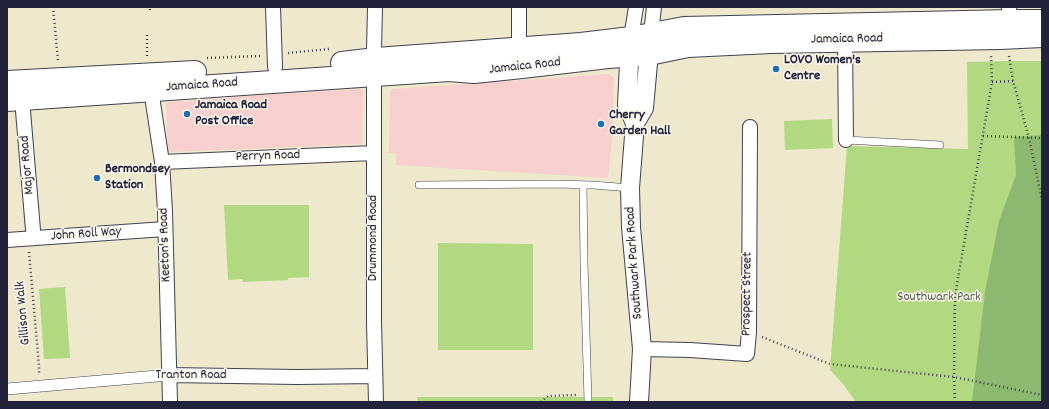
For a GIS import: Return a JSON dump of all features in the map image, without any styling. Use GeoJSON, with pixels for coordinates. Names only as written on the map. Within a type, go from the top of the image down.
{"type":"FeatureCollection","features":[{"type":"Feature","properties":{"kind":"main road","name":"Jamaica Road"},"geometry":{"type":"LineString","coordinates":[[1010,22],[1042,36]]}},
{"type":"Feature","properties":{"kind":"main road","name":"Jamaica Road"},"geometry":{"type":"LineString","coordinates":[[15,99],[152,89],[375,67],[519,49],[581,44],[688,46],[845,40],[990,38],[1010,22]]}},
{"type":"Feature","properties":{"kind":"main road","name":"Jamaica Road"},"geometry":{"type":"LineString","coordinates":[[7,82],[331,64],[474,72],[640,46],[684,28],[1042,22]]}},
{"type":"Feature","properties":{"kind":"street"},"geometry":{"type":"LineString","coordinates":[[273,7],[275,67]]}},
{"type":"Feature","properties":{"kind":"street","name":"Drummond Road"},"geometry":{"type":"LineString","coordinates":[[375,7],[374,209],[376,402]]}},
{"type":"Feature","properties":{"kind":"street"},"geometry":{"type":"LineString","coordinates":[[519,7],[519,49]]}},
{"type":"Feature","properties":{"kind":"street"},"geometry":{"type":"LineString","coordinates":[[636,7],[640,46]]}},
{"type":"Feature","properties":{"kind":"street"},"geometry":{"type":"LineString","coordinates":[[640,46],[654,7]]}},
{"type":"Feature","properties":{"kind":"street"},"geometry":{"type":"LineString","coordinates":[[845,40],[846,140]]}},
{"type":"Feature","properties":{"kind":"street","name":"Southwark Park Road"},"geometry":{"type":"LineString","coordinates":[[639,402],[642,348],[631,227],[630,188],[634,123],[644,108],[640,46]]}},
{"type":"Feature","properties":{"kind":"street","name":"Keeton's Road"},"geometry":{"type":"LineString","coordinates":[[152,89],[162,162],[170,402]]}},
{"type":"Feature","properties":{"kind":"street","name":"Major Road"},"geometry":{"type":"LineString","coordinates":[[15,99],[33,234]]}},
{"type":"Feature","properties":{"kind":"street","name":"Prospect Street"},"geometry":{"type":"LineString","coordinates":[[642,348],[747,354],[749,332],[750,127]]}},
{"type":"Feature","properties":{"kind":"street","name":"Perryn Road"},"geometry":{"type":"LineString","coordinates":[[162,162],[374,153]]}},
{"type":"Feature","properties":{"kind":"street","name":"John Roll Way"},"geometry":{"type":"LineString","coordinates":[[7,240],[33,234],[165,229]]}},
{"type":"Feature","properties":{"kind":"street","name":"Tranton Road"},"geometry":{"type":"LineString","coordinates":[[7,389],[169,375],[297,377],[375,376]]}},
{"type":"Feature","properties":{"kind":"lane"},"geometry":{"type":"LineString","coordinates":[[846,140],[940,145]]}},
{"type":"Feature","properties":{"kind":"lane"},"geometry":{"type":"LineString","coordinates":[[419,185],[557,184],[630,188]]}},
{"type":"Feature","properties":{"kind":"lane"},"geometry":{"type":"LineString","coordinates":[[583,185],[588,398]]}},
{"type":"Feature","properties":{"kind":"path"},"geometry":{"type":"LineString","coordinates":[[53,7],[58,61]]}},
{"type":"Feature","properties":{"kind":"path"},"geometry":{"type":"LineString","coordinates":[[147,32],[148,60]]}},
{"type":"Feature","properties":{"kind":"path"},"geometry":{"type":"LineString","coordinates":[[1009,61],[1029,138],[1042,200]]}},
{"type":"Feature","properties":{"kind":"path"},"geometry":{"type":"LineString","coordinates":[[955,402],[955,296],[992,82],[991,62]]}},
{"type":"Feature","properties":{"kind":"path"},"geometry":{"type":"LineString","coordinates":[[992,82],[1013,81]]}},
{"type":"Feature","properties":{"kind":"path"},"geometry":{"type":"LineString","coordinates":[[983,136],[1042,138]]}},
{"type":"Feature","properties":{"kind":"path","name":"Gillison Walk"},"geometry":{"type":"LineString","coordinates":[[33,234],[29,248],[39,366],[38,386]]}},
{"type":"Feature","properties":{"kind":"path"},"geometry":{"type":"LineString","coordinates":[[749,332],[830,364],[954,377],[1042,395]]}},
{"type":"Feature","properties":{"kind":"path"},"geometry":{"type":"LineString","coordinates":[[541,402],[548,396],[588,398]]}},
{"type":"Feature","properties":{"kind":"shaded area"},"geometry":{"type":"Polygon","coordinates":[[[609,74],[614,78],[612,140],[608,178],[396,165],[396,153],[389,153],[390,93],[392,89],[609,74]]]}},
{"type":"Feature","properties":{"kind":"shaded area"},"geometry":{"type":"Polygon","coordinates":[[[363,89],[362,144],[168,152],[166,103],[258,95],[363,89]]]}},
{"type":"Feature","properties":{"kind":"green space","name":"Southwark Park"},"geometry":{"type":"Polygon","coordinates":[[[1042,61],[1042,402],[856,402],[843,384],[830,370],[847,146],[968,149],[967,62],[1042,61]]]}},
{"type":"Feature","properties":{"kind":"green space"},"geometry":{"type":"Polygon","coordinates":[[[832,119],[833,148],[785,150],[784,121],[832,119]]]}},
{"type":"Feature","properties":{"kind":"green space"},"geometry":{"type":"Polygon","coordinates":[[[1042,135],[1042,402],[972,402],[985,292],[999,221],[1016,175],[1014,137],[1042,135]]]}},
{"type":"Feature","properties":{"kind":"green space"},"geometry":{"type":"Polygon","coordinates":[[[224,205],[309,205],[309,277],[288,278],[288,280],[243,282],[242,279],[228,280],[224,205]]]}},
{"type":"Feature","properties":{"kind":"green space"},"geometry":{"type":"Polygon","coordinates":[[[438,243],[533,244],[533,350],[438,350],[438,243]]]}},
{"type":"Feature","properties":{"kind":"green space"},"geometry":{"type":"Polygon","coordinates":[[[65,287],[70,358],[44,359],[39,289],[65,287]]]}},
{"type":"Feature","properties":{"kind":"green space"},"geometry":{"type":"Polygon","coordinates":[[[417,397],[613,397],[613,402],[418,402],[417,397]]]}},
{"type":"Feature","properties":{"kind":"place","name":"LOVO Women's Centre"},"geometry":{"type":"Point","coordinates":[776,69]}},
{"type":"Feature","properties":{"kind":"place","name":"Jamaica Road Post Office"},"geometry":{"type":"Point","coordinates":[187,114]}},
{"type":"Feature","properties":{"kind":"place","name":"Cherry Garden Hall"},"geometry":{"type":"Point","coordinates":[601,124]}},
{"type":"Feature","properties":{"kind":"place","name":"Bermondsey Station"},"geometry":{"type":"Point","coordinates":[97,178]}}]}
